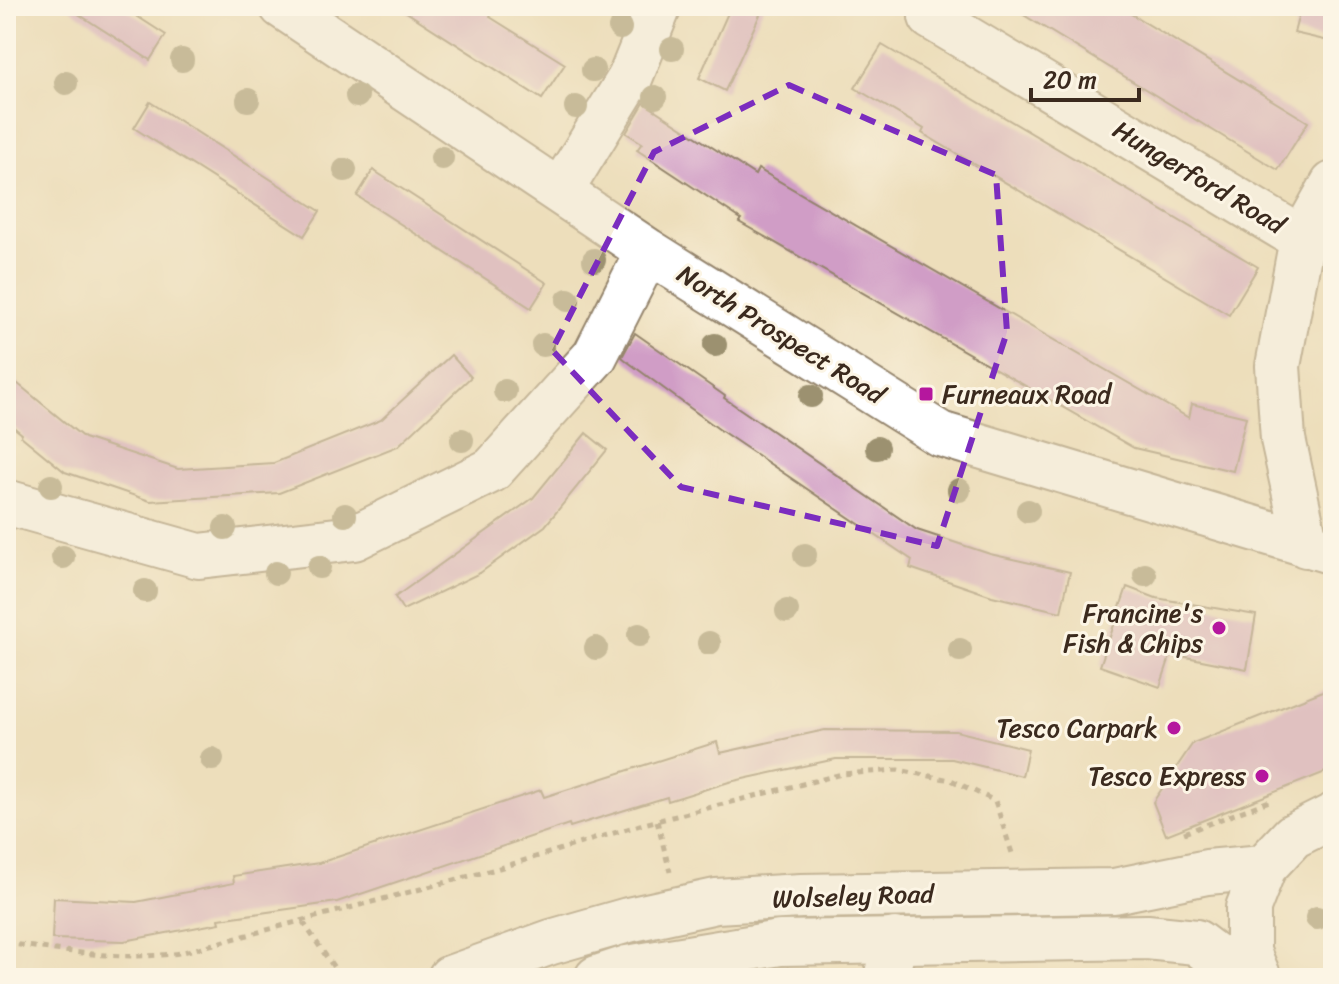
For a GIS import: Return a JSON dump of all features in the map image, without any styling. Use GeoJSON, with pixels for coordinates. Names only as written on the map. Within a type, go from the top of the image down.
{"type":"FeatureCollection","features":[{"type":"Feature","properties":{"kind":"street","name":"North Prospect Road"},"geometry":{"type":"LineString","coordinates":[[282,6],[648,251],[940,434],[1320,549]]}},
{"type":"Feature","properties":{"kind":"street"},"geometry":{"type":"LineString","coordinates":[[560,192],[630,78],[659,6]]}},
{"type":"Feature","properties":{"kind":"street","name":"Hungerford Road"},"geometry":{"type":"LineString","coordinates":[[931,17],[1302,239]]}},
{"type":"Feature","properties":{"kind":"street"},"geometry":{"type":"LineString","coordinates":[[1320,549],[1283,439],[1278,366],[1302,239],[1333,184]]}},
{"type":"Feature","properties":{"kind":"street"},"geometry":{"type":"LineString","coordinates":[[6,502],[199,556],[354,538],[492,470],[595,356],[648,251]]}},
{"type":"Feature","properties":{"kind":"street"},"geometry":{"type":"LineString","coordinates":[[1259,978],[1248,952],[1248,908],[1264,867],[1293,836],[1332,816]]}},
{"type":"Feature","properties":{"kind":"street","name":"Wolseley Road"},"geometry":{"type":"LineString","coordinates":[[450,978],[603,927],[716,901],[817,896],[1114,891],[1207,872],[1264,867]]}},
{"type":"Feature","properties":{"kind":"street","name":"Wolseley Road"},"geometry":{"type":"LineString","coordinates":[[618,975],[780,943],[891,959],[1147,937],[1196,942],[1244,978]]}},
{"type":"Feature","properties":{"kind":"path"},"geometry":{"type":"LineString","coordinates":[[6,943],[151,957],[224,943],[496,869],[657,821],[842,774],[898,770],[951,780],[995,801],[1014,860]]}},
{"type":"Feature","properties":{"kind":"path"},"geometry":{"type":"LineString","coordinates":[[1173,838],[1275,799]]}},
{"type":"Feature","properties":{"kind":"path"},"geometry":{"type":"LineString","coordinates":[[657,821],[670,873]]}},
{"type":"Feature","properties":{"kind":"path"},"geometry":{"type":"LineString","coordinates":[[303,922],[341,978]]}},
{"type":"Feature","properties":{"kind":"highlighted area"},"geometry":{"type":"Polygon","coordinates":[[[789,85],[996,175],[1007,332],[937,546],[681,487],[552,350],[654,152],[789,85]]]}},
{"type":"Feature","properties":{"kind":"building"},"geometry":{"type":"Polygon","coordinates":[[[66,6],[121,6],[166,35],[150,60],[66,6]]]}},
{"type":"Feature","properties":{"kind":"building"},"geometry":{"type":"Polygon","coordinates":[[[397,6],[496,6],[490,17],[565,64],[542,99],[397,6]]]}},
{"type":"Feature","properties":{"kind":"building"},"geometry":{"type":"Polygon","coordinates":[[[731,6],[764,6],[725,91],[699,78],[731,6]]]}},
{"type":"Feature","properties":{"kind":"building"},"geometry":{"type":"Polygon","coordinates":[[[1009,6],[1118,6],[1308,122],[1278,170],[1009,6]]]}},
{"type":"Feature","properties":{"kind":"building"},"geometry":{"type":"Polygon","coordinates":[[[1301,6],[1333,6],[1333,42],[1294,33],[1301,6]]]}},
{"type":"Feature","properties":{"kind":"building"},"geometry":{"type":"Polygon","coordinates":[[[882,45],[1258,267],[1229,315],[922,133],[924,129],[855,88],[882,45]]]}},
{"type":"Feature","properties":{"kind":"building"},"geometry":{"type":"Polygon","coordinates":[[[150,102],[320,211],[304,236],[134,128],[150,102]]]}},
{"type":"Feature","properties":{"kind":"building"},"geometry":{"type":"Polygon","coordinates":[[[644,103],[755,175],[758,169],[1189,418],[1192,404],[1246,417],[1233,471],[1134,448],[739,222],[741,219],[637,150],[642,143],[626,133],[644,103]]]}},
{"type":"Feature","properties":{"kind":"building"},"geometry":{"type":"Polygon","coordinates":[[[373,170],[547,283],[531,308],[357,196],[373,170]]]}},
{"type":"Feature","properties":{"kind":"building"},"geometry":{"type":"Polygon","coordinates":[[[635,333],[917,530],[990,554],[1070,572],[1061,612],[992,596],[910,568],[912,560],[720,430],[622,357],[635,333]]]}},
{"type":"Feature","properties":{"kind":"building"},"geometry":{"type":"Polygon","coordinates":[[[451,355],[471,377],[398,446],[279,493],[150,501],[65,472],[6,421],[6,374],[84,438],[178,469],[274,463],[381,420],[451,355]]]}},
{"type":"Feature","properties":{"kind":"building"},"geometry":{"type":"Polygon","coordinates":[[[586,433],[607,450],[545,526],[480,573],[403,610],[395,597],[533,498],[586,433]]]}},
{"type":"Feature","properties":{"kind":"building"},"geometry":{"type":"Polygon","coordinates":[[[1127,587],[1156,598],[1256,615],[1247,669],[1171,654],[1160,687],[1100,666],[1127,587]]]}},
{"type":"Feature","properties":{"kind":"building"},"geometry":{"type":"Polygon","coordinates":[[[1333,687],[1333,769],[1166,835],[1153,802],[1193,743],[1333,687]]]}},
{"type":"Feature","properties":{"kind":"building"},"geometry":{"type":"Polygon","coordinates":[[[825,730],[956,731],[1028,749],[1022,776],[952,759],[836,759],[729,782],[668,801],[667,797],[570,827],[569,824],[337,902],[219,919],[220,923],[124,941],[52,939],[54,898],[136,902],[234,883],[233,876],[319,863],[541,790],[544,797],[717,742],[720,753],[825,730]]]}},
{"type":"Feature","properties":{"kind":"place","name":"Furneaux Road"},"geometry":{"type":"Point","coordinates":[926,394]}},
{"type":"Feature","properties":{"kind":"place","name":"Francine's Fish & Chips"},"geometry":{"type":"Point","coordinates":[1219,628]}},
{"type":"Feature","properties":{"kind":"place","name":"Tesco Carpark"},"geometry":{"type":"Point","coordinates":[1174,728]}},
{"type":"Feature","properties":{"kind":"place","name":"Tesco Express"},"geometry":{"type":"Point","coordinates":[1262,776]}}]}
